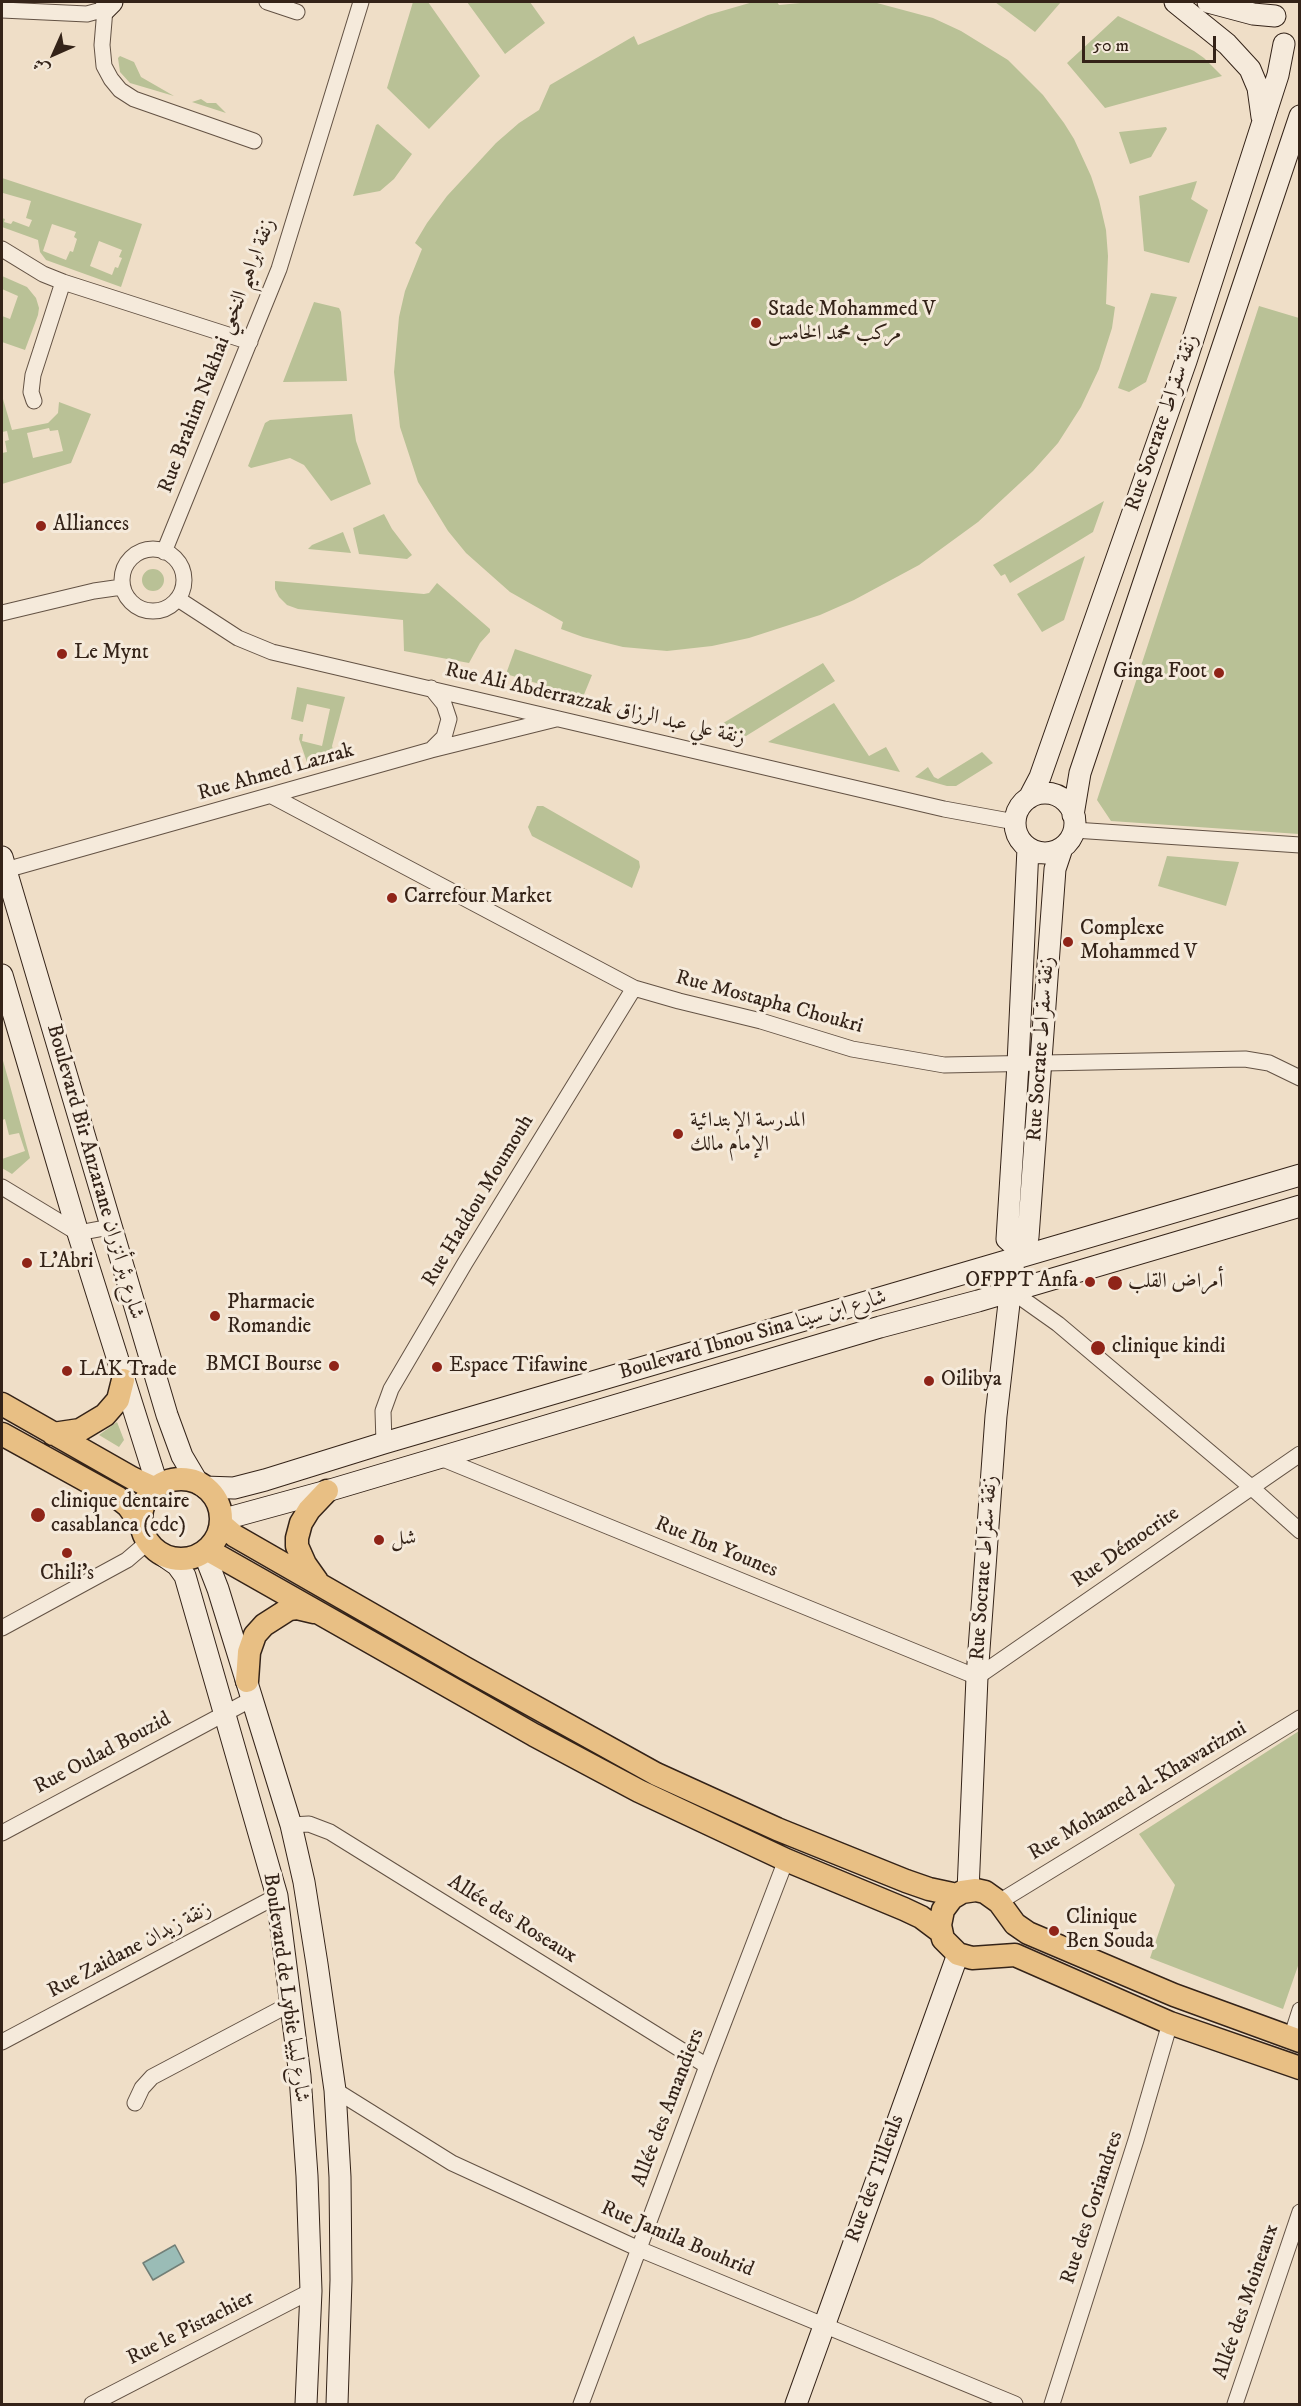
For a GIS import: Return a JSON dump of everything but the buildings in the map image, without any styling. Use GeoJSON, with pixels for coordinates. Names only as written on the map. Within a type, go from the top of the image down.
{"type":"FeatureCollection","features":[{"type":"Feature","properties":{"kind":"main road"},"geometry":{"type":"LineString","coordinates":[[1176,2],[1227,44],[1250,69],[1258,88],[1263,120]]}},
{"type":"Feature","properties":{"kind":"main road"},"geometry":{"type":"LineString","coordinates":[[1208,2],[1253,14],[1279,9],[1276,28],[1292,49]]}},
{"type":"Feature","properties":{"kind":"main road","name":"Rue Socrate زنقة سقراط"},"geometry":{"type":"LineString","coordinates":[[1029,798],[1040,777],[1186,361],[1282,61],[1292,49]]}},
{"type":"Feature","properties":{"kind":"main road","name":"Rue Socrate زنقة سقراط"},"geometry":{"type":"LineString","coordinates":[[1074,822],[1080,773],[1299,116]]}},
{"type":"Feature","properties":{"kind":"main road"},"geometry":{"type":"LineString","coordinates":[[1149,465],[1180,476]]}},
{"type":"Feature","properties":{"kind":"main road"},"geometry":{"type":"LineString","coordinates":[[1043,793],[1066,802],[1074,822],[1071,839],[1062,848],[1046,853],[1028,848],[1017,836],[1015,822],[1019,808],[1029,798],[1043,793]]}},
{"type":"Feature","properties":{"kind":"main road","name":"Rue Socrate زنقة سقراط"},"geometry":{"type":"LineString","coordinates":[[1015,1253],[1007,1239],[1028,848]]}},
{"type":"Feature","properties":{"kind":"main road","name":"Rue Socrate زنقة سقراط"},"geometry":{"type":"LineString","coordinates":[[962,1893],[996,1416],[1015,1253],[1028,1237],[1055,868],[1062,848]]}},
{"type":"Feature","properties":{"kind":"main road","name":"Boulevard Bir Anzarane شارع بئر أنزران"},"geometry":{"type":"LineString","coordinates":[[3,866],[167,1415],[182,1456],[201,1485]]}},
{"type":"Feature","properties":{"kind":"main road","name":"Boulevard Bir Anzarane شارع بئر أنزران"},"geometry":{"type":"LineString","coordinates":[[2,975],[78,1233],[157,1488]]}},
{"type":"Feature","properties":{"kind":"main road","name":"Boulevard Ibnou Sina شارع ابن سينا"},"geometry":{"type":"LineString","coordinates":[[201,1485],[234,1488],[1015,1253],[1299,1175]]}},
{"type":"Feature","properties":{"kind":"main road","name":"Boulevard Ibnou Sina شارع ابن سينا"},"geometry":{"type":"LineString","coordinates":[[221,1522],[1299,1206]]}},
{"type":"Feature","properties":{"kind":"main road"},"geometry":{"type":"LineString","coordinates":[[53,1434],[80,1430],[105,1415],[118,1400],[123,1380]]}},
{"type":"Feature","properties":{"kind":"main road"},"geometry":{"type":"LineString","coordinates":[[2,1404],[141,1483],[157,1488]]}},
{"type":"Feature","properties":{"kind":"main road"},"geometry":{"type":"LineString","coordinates":[[2,1434],[118,1498],[128,1506],[151,1540],[175,1559],[188,1559],[206,1551],[217,1537],[221,1522],[216,1499],[201,1485],[179,1479],[157,1488],[144,1505],[151,1540]]}},
{"type":"Feature","properties":{"kind":"main road"},"geometry":{"type":"LineString","coordinates":[[318,1583],[301,1556],[297,1538],[301,1523],[309,1510],[327,1491]]}},
{"type":"Feature","properties":{"kind":"main road"},"geometry":{"type":"LineString","coordinates":[[221,1522],[235,1536],[465,1668],[656,1773],[777,1829],[895,1877],[929,1889],[962,1893],[985,1892],[1002,1907],[1015,1924],[1028,1933],[1174,1995],[1295,2040]]}},
{"type":"Feature","properties":{"kind":"main road","name":"Boulevard de Lybie شارع ليبيا"},"geometry":{"type":"LineString","coordinates":[[151,1540],[185,1576],[277,1896],[291,2003],[307,2176],[311,2291],[306,2404]]}},
{"type":"Feature","properties":{"kind":"main road"},"geometry":{"type":"LineString","coordinates":[[206,1551],[631,1787],[709,1826],[904,1909],[921,1917],[941,1932]]}},
{"type":"Feature","properties":{"kind":"main road","name":"Boulevard de Lybie شارع ليبيا"},"geometry":{"type":"LineString","coordinates":[[206,1551],[291,1825],[308,1905],[335,2090],[340,2177],[341,2280],[338,2404]]}},
{"type":"Feature","properties":{"kind":"main road"},"geometry":{"type":"LineString","coordinates":[[249,1690],[249,1652],[255,1635],[264,1624],[289,1609],[297,1608],[318,1613]]}},
{"type":"Feature","properties":{"kind":"main road"},"geometry":{"type":"LineString","coordinates":[[962,1893],[943,1910],[940,1925],[947,1945],[958,1954],[972,1958],[987,1955],[1015,1955],[1027,1959],[1170,2023],[1299,2068]]}},
{"type":"Feature","properties":{"kind":"main road"},"geometry":{"type":"LineString","coordinates":[[987,1955],[999,1947],[1003,1940],[1007,1924],[1002,1907]]}},
{"type":"Feature","properties":{"kind":"main road","name":"Rue des Tilleuls"},"geometry":{"type":"LineString","coordinates":[[796,2404],[958,1954]]}},
{"type":"Feature","properties":{"kind":"street"},"geometry":{"type":"LineString","coordinates":[[267,2],[297,12]]}},
{"type":"Feature","properties":{"kind":"street","name":"Rue Brahim Nakhai زنقة ابراهيم النخعي"},"geometry":{"type":"LineString","coordinates":[[164,552],[279,269],[361,2]]}},
{"type":"Feature","properties":{"kind":"street"},"geometry":{"type":"LineString","coordinates":[[2,10],[87,14],[109,5]]}},
{"type":"Feature","properties":{"kind":"street"},"geometry":{"type":"LineString","coordinates":[[109,5],[102,45],[104,66],[120,90],[134,99],[254,141]]}},
{"type":"Feature","properties":{"kind":"street"},"geometry":{"type":"LineString","coordinates":[[2,249],[43,274],[63,282],[250,342]]}},
{"type":"Feature","properties":{"kind":"street"},"geometry":{"type":"LineString","coordinates":[[34,401],[31,392],[33,375],[63,282]]}},
{"type":"Feature","properties":{"kind":"street"},"geometry":{"type":"LineString","coordinates":[[149,549],[164,552],[176,560],[183,575],[182,590],[178,598],[167,608],[147,611],[129,601],[122,587],[123,571],[133,556],[149,549]]}},
{"type":"Feature","properties":{"kind":"street"},"geometry":{"type":"LineString","coordinates":[[2,613],[94,591],[122,587]]}},
{"type":"Feature","properties":{"kind":"street","name":"Rue Ali Abderrazzak زنقة علي عبد الرزاق"},"geometry":{"type":"LineString","coordinates":[[178,598],[238,638],[260,648],[944,809],[1015,822]]}},
{"type":"Feature","properties":{"kind":"street"},"geometry":{"type":"LineString","coordinates":[[431,688],[441,699],[449,719],[444,737],[431,750]]}},
{"type":"Feature","properties":{"kind":"street","name":"Rue Ahmed Lazrak"},"geometry":{"type":"LineString","coordinates":[[3,866],[272,796],[431,750],[559,718]]}},
{"type":"Feature","properties":{"kind":"street","name":"Rue Mostapha Choukri"},"geometry":{"type":"LineString","coordinates":[[272,796],[634,988],[761,1021],[852,1049],[945,1065],[1245,1059],[1269,1063],[1299,1078]]}},
{"type":"Feature","properties":{"kind":"street"},"geometry":{"type":"LineString","coordinates":[[1074,822],[1299,845]]}},
{"type":"Feature","properties":{"kind":"street","name":"Rue Haddou Moumouh"},"geometry":{"type":"LineString","coordinates":[[384,1443],[383,1411],[391,1389],[471,1252],[634,988]]}},
{"type":"Feature","properties":{"kind":"street"},"geometry":{"type":"LineString","coordinates":[[2,1187],[78,1233],[110,1227]]}},
{"type":"Feature","properties":{"kind":"street"},"geometry":{"type":"LineString","coordinates":[[1010,1290],[1058,1324],[1251,1487],[1299,1531]]}},
{"type":"Feature","properties":{"kind":"street","name":"Rue Démocrite"},"geometry":{"type":"LineString","coordinates":[[977,1677],[1299,1454]]}},
{"type":"Feature","properties":{"kind":"street","name":"Rue Ibn Younes"},"geometry":{"type":"LineString","coordinates":[[438,1457],[977,1677]]}},
{"type":"Feature","properties":{"kind":"street"},"geometry":{"type":"LineString","coordinates":[[2,1628],[127,1560],[151,1540]]}},
{"type":"Feature","properties":{"kind":"street","name":"Rue Oulad Bouzid"},"geometry":{"type":"LineString","coordinates":[[2,1833],[225,1713],[249,1690]]}},
{"type":"Feature","properties":{"kind":"street","name":"Rue Mohamed al-Khawarizmi"},"geometry":{"type":"LineString","coordinates":[[1002,1907],[1299,1718]]}},
{"type":"Feature","properties":{"kind":"street","name":"Allée des Roseaux"},"geometry":{"type":"LineString","coordinates":[[291,1825],[309,1824],[330,1832],[707,2066]]}},
{"type":"Feature","properties":{"kind":"street","name":"Allée des Amandiers"},"geometry":{"type":"LineString","coordinates":[[581,2404],[786,1860]]}},
{"type":"Feature","properties":{"kind":"street","name":"Rue Zaidane زنقة زيدان"},"geometry":{"type":"LineString","coordinates":[[2,2042],[277,1896]]}},
{"type":"Feature","properties":{"kind":"street"},"geometry":{"type":"LineString","coordinates":[[135,2103],[142,2088],[152,2077],[291,2003]]}},
{"type":"Feature","properties":{"kind":"street"},"geometry":{"type":"LineString","coordinates":[[1295,2040],[1299,2010]]}},
{"type":"Feature","properties":{"kind":"street","name":"Rue des Coriandres"},"geometry":{"type":"LineString","coordinates":[[1052,2404],[1137,2140],[1170,2023]]}},
{"type":"Feature","properties":{"kind":"street","name":"Rue Jamila Bouhrid"},"geometry":{"type":"LineString","coordinates":[[335,2090],[452,2163],[639,2248],[1015,2404]]}},
{"type":"Feature","properties":{"kind":"street","name":"Allée des Moineaux"},"geometry":{"type":"LineString","coordinates":[[1235,2404],[1299,2212]]}},
{"type":"Feature","properties":{"kind":"street","name":"Rue le Pistachier"},"geometry":{"type":"LineString","coordinates":[[92,2404],[311,2291]]}},
{"type":"Feature","properties":{"kind":"green space"},"geometry":{"type":"Polygon","coordinates":[[[413,2],[428,2],[480,76],[429,129],[387,88],[413,2]]]}},
{"type":"Feature","properties":{"kind":"green space"},"geometry":{"type":"Polygon","coordinates":[[[467,2],[530,2],[545,23],[505,54],[467,2]]]}},
{"type":"Feature","properties":{"kind":"green space","name":"Stade Mohammed V مركب محمد الخامس"},"geometry":{"type":"Polygon","coordinates":[[[753,2],[777,2],[779,5],[811,2],[877,3],[933,18],[961,31],[1008,60],[1043,95],[1064,123],[1091,176],[1106,230],[1108,256],[1106,304],[1115,307],[1112,328],[1099,369],[1081,407],[1058,443],[1033,471],[978,522],[919,565],[854,600],[820,615],[749,638],[712,646],[667,651],[623,647],[561,629],[563,622],[510,592],[466,553],[448,531],[418,482],[400,427],[394,372],[399,317],[405,291],[422,249],[415,243],[427,223],[447,196],[496,143],[519,123],[539,110],[550,85],[634,36],[638,45],[708,15],[753,2]]]}},
{"type":"Feature","properties":{"kind":"green space"},"geometry":{"type":"Polygon","coordinates":[[[995,2],[1061,2],[1035,32],[995,2]]]}},
{"type":"Feature","properties":{"kind":"green space"},"geometry":{"type":"Polygon","coordinates":[[[1118,16],[1194,51],[1222,76],[1105,108],[1067,63],[1118,16]]]}},
{"type":"Feature","properties":{"kind":"green space"},"geometry":{"type":"Polygon","coordinates":[[[120,56],[134,62],[141,77],[174,96],[130,83],[120,72],[118,58],[120,56]]]}},
{"type":"Feature","properties":{"kind":"green space"},"geometry":{"type":"Polygon","coordinates":[[[201,99],[207,103],[216,103],[226,113],[192,102],[201,99]]]}},
{"type":"Feature","properties":{"kind":"green space"},"geometry":{"type":"Polygon","coordinates":[[[378,124],[412,154],[394,179],[380,191],[353,196],[376,125],[378,124]]]}},
{"type":"Feature","properties":{"kind":"green space"},"geometry":{"type":"Polygon","coordinates":[[[1166,127],[1151,157],[1130,164],[1119,132],[1166,127]]]}},
{"type":"Feature","properties":{"kind":"green space"},"geometry":{"type":"Polygon","coordinates":[[[2,178],[142,224],[121,287],[46,260],[40,252],[38,240],[2,227],[2,218],[5,219],[4,222],[11,224],[13,221],[29,227],[32,220],[26,218],[31,201],[3,193],[2,198],[2,178]],[[52,224],[43,251],[66,260],[70,251],[73,252],[77,239],[74,237],[76,232],[52,224]],[[99,241],[90,266],[112,275],[122,258],[119,257],[122,250],[99,241]]]}},
{"type":"Feature","properties":{"kind":"green space"},"geometry":{"type":"Polygon","coordinates":[[[1197,181],[1191,199],[1208,210],[1189,263],[1144,251],[1139,196],[1197,181]]]}},
{"type":"Feature","properties":{"kind":"green space"},"geometry":{"type":"Polygon","coordinates":[[[2,276],[27,287],[36,298],[39,308],[38,315],[25,350],[2,342],[2,316],[10,319],[18,296],[2,289],[2,276]]]}},
{"type":"Feature","properties":{"kind":"green space"},"geometry":{"type":"Polygon","coordinates":[[[1151,293],[1177,297],[1146,382],[1129,392],[1118,388],[1151,293]]]}},
{"type":"Feature","properties":{"kind":"green space"},"geometry":{"type":"Polygon","coordinates":[[[314,302],[339,308],[341,312],[347,381],[283,382],[314,302]]]}},
{"type":"Feature","properties":{"kind":"green space","name":"Ginga Foot"},"geometry":{"type":"Polygon","coordinates":[[[1259,306],[1299,318],[1299,834],[1111,821],[1097,800],[1259,306]]]}},
{"type":"Feature","properties":{"kind":"green space"},"geometry":{"type":"Polygon","coordinates":[[[2,400],[12,430],[48,423],[58,413],[59,402],[91,414],[71,463],[2,484],[2,453],[7,452],[5,441],[9,440],[7,431],[2,432],[2,400]],[[49,428],[27,433],[33,458],[63,451],[58,430],[50,431],[49,428]]]}},
{"type":"Feature","properties":{"kind":"green space"},"geometry":{"type":"Polygon","coordinates":[[[352,414],[356,441],[371,484],[331,501],[304,465],[290,458],[251,468],[248,466],[265,423],[270,420],[352,414]]]}},
{"type":"Feature","properties":{"kind":"green space"},"geometry":{"type":"Polygon","coordinates":[[[1104,501],[1093,532],[1010,583],[1005,574],[1001,576],[993,565],[1104,501]]]}},
{"type":"Feature","properties":{"kind":"green space"},"geometry":{"type":"Polygon","coordinates":[[[384,514],[392,529],[412,555],[407,559],[359,554],[353,528],[384,514]]]}},
{"type":"Feature","properties":{"kind":"green space"},"geometry":{"type":"Polygon","coordinates":[[[343,532],[351,553],[308,549],[312,545],[343,532]]]}},
{"type":"Feature","properties":{"kind":"green space"},"geometry":{"type":"Polygon","coordinates":[[[1085,556],[1064,620],[1042,632],[1017,594],[1085,556]]]}},
{"type":"Feature","properties":{"kind":"green space"},"geometry":{"type":"Polygon","coordinates":[[[149,569],[157,569],[164,576],[164,584],[157,591],[149,591],[142,584],[142,576],[149,569]]]}},
{"type":"Feature","properties":{"kind":"green space"},"geometry":{"type":"Polygon","coordinates":[[[275,581],[424,594],[429,593],[437,583],[490,629],[490,632],[480,643],[469,663],[404,651],[403,620],[298,609],[287,605],[279,597],[275,589],[275,581]]]}},
{"type":"Feature","properties":{"kind":"green space"},"geometry":{"type":"Polygon","coordinates":[[[515,649],[592,675],[583,697],[506,674],[515,649]]]}},
{"type":"Feature","properties":{"kind":"green space"},"geometry":{"type":"Polygon","coordinates":[[[823,663],[835,681],[746,736],[715,728],[823,663]]]}},
{"type":"Feature","properties":{"kind":"green space"},"geometry":{"type":"Polygon","coordinates":[[[297,687],[345,697],[332,746],[336,761],[309,768],[299,739],[300,734],[303,734],[302,741],[322,746],[330,709],[307,704],[303,722],[291,719],[297,687]]]}},
{"type":"Feature","properties":{"kind":"green space"},"geometry":{"type":"Polygon","coordinates":[[[834,703],[869,756],[886,747],[900,772],[768,742],[834,703]]]}},
{"type":"Feature","properties":{"kind":"green space"},"geometry":{"type":"Polygon","coordinates":[[[982,752],[993,763],[956,786],[947,786],[915,777],[928,767],[938,779],[982,752]]]}},
{"type":"Feature","properties":{"kind":"green space"},"geometry":{"type":"Polygon","coordinates":[[[537,806],[543,806],[639,861],[640,867],[632,888],[532,836],[528,827],[537,806]]]}},
{"type":"Feature","properties":{"kind":"green space"},"geometry":{"type":"Polygon","coordinates":[[[1167,856],[1239,862],[1226,906],[1158,886],[1167,856]]]}},
{"type":"Feature","properties":{"kind":"green space"},"geometry":{"type":"Polygon","coordinates":[[[2,1057],[30,1158],[12,1174],[2,1168],[2,1159],[25,1151],[19,1133],[9,1135],[5,1119],[2,1120],[2,1057]]]}},
{"type":"Feature","properties":{"kind":"green space"},"geometry":{"type":"Polygon","coordinates":[[[117,1422],[124,1440],[119,1447],[99,1435],[117,1422]]]}},
{"type":"Feature","properties":{"kind":"green space"},"geometry":{"type":"Polygon","coordinates":[[[1299,1731],[1299,1963],[1283,2009],[1150,1958],[1175,1885],[1139,1834],[1299,1731]]]}},
{"type":"Feature","properties":{"kind":"water"},"geometry":{"type":"Polygon","coordinates":[[[175,2245],[184,2262],[153,2280],[143,2263],[175,2245]]]}},
{"type":"Feature","properties":{"kind":"place","name":"Stade Mohammed V مركب محمد الخامس"},"geometry":{"type":"Point","coordinates":[756,323]}},
{"type":"Feature","properties":{"kind":"place","name":"Alliances"},"geometry":{"type":"Point","coordinates":[41,526]}},
{"type":"Feature","properties":{"kind":"place","name":"Le Mynt"},"geometry":{"type":"Point","coordinates":[62,654]}},
{"type":"Feature","properties":{"kind":"place","name":"Ginga Foot"},"geometry":{"type":"Point","coordinates":[1219,673]}},
{"type":"Feature","properties":{"kind":"place","name":"Carrefour Market"},"geometry":{"type":"Point","coordinates":[392,898]}},
{"type":"Feature","properties":{"kind":"place","name":"Complexe Mohammed V"},"geometry":{"type":"Point","coordinates":[1068,942]}},
{"type":"Feature","properties":{"kind":"place","name":"المدرسة الإبتدائية الإمام مالك"},"geometry":{"type":"Point","coordinates":[678,1134]}},
{"type":"Feature","properties":{"kind":"place","name":"L'Abri"},"geometry":{"type":"Point","coordinates":[27,1263]}},
{"type":"Feature","properties":{"kind":"place","name":"OFPPT Anfa"},"geometry":{"type":"Point","coordinates":[1090,1282]}},
{"type":"Feature","properties":{"kind":"place","name":"أمراض القلب"},"geometry":{"type":"Point","coordinates":[1115,1283]}},
{"type":"Feature","properties":{"kind":"place","name":"Pharmacie Romandie"},"geometry":{"type":"Point","coordinates":[215,1316]}},
{"type":"Feature","properties":{"kind":"place","name":"clinique kindi"},"geometry":{"type":"Point","coordinates":[1098,1348]}},
{"type":"Feature","properties":{"kind":"place","name":"BMCI Bourse"},"geometry":{"type":"Point","coordinates":[334,1366]}},
{"type":"Feature","properties":{"kind":"place","name":"Espace Tifawine"},"geometry":{"type":"Point","coordinates":[437,1367]}},
{"type":"Feature","properties":{"kind":"place","name":"LAK Trade"},"geometry":{"type":"Point","coordinates":[67,1371]}},
{"type":"Feature","properties":{"kind":"place","name":"Oilibya"},"geometry":{"type":"Point","coordinates":[929,1381]}},
{"type":"Feature","properties":{"kind":"place","name":"clinique dentaire casablanca (cdc)"},"geometry":{"type":"Point","coordinates":[38,1515]}},
{"type":"Feature","properties":{"kind":"place","name":"شل"},"geometry":{"type":"Point","coordinates":[379,1540]}},
{"type":"Feature","properties":{"kind":"place","name":"Chili's"},"geometry":{"type":"Point","coordinates":[67,1553]}},
{"type":"Feature","properties":{"kind":"place","name":"Clinique Ben Souda"},"geometry":{"type":"Point","coordinates":[1054,1931]}}]}
